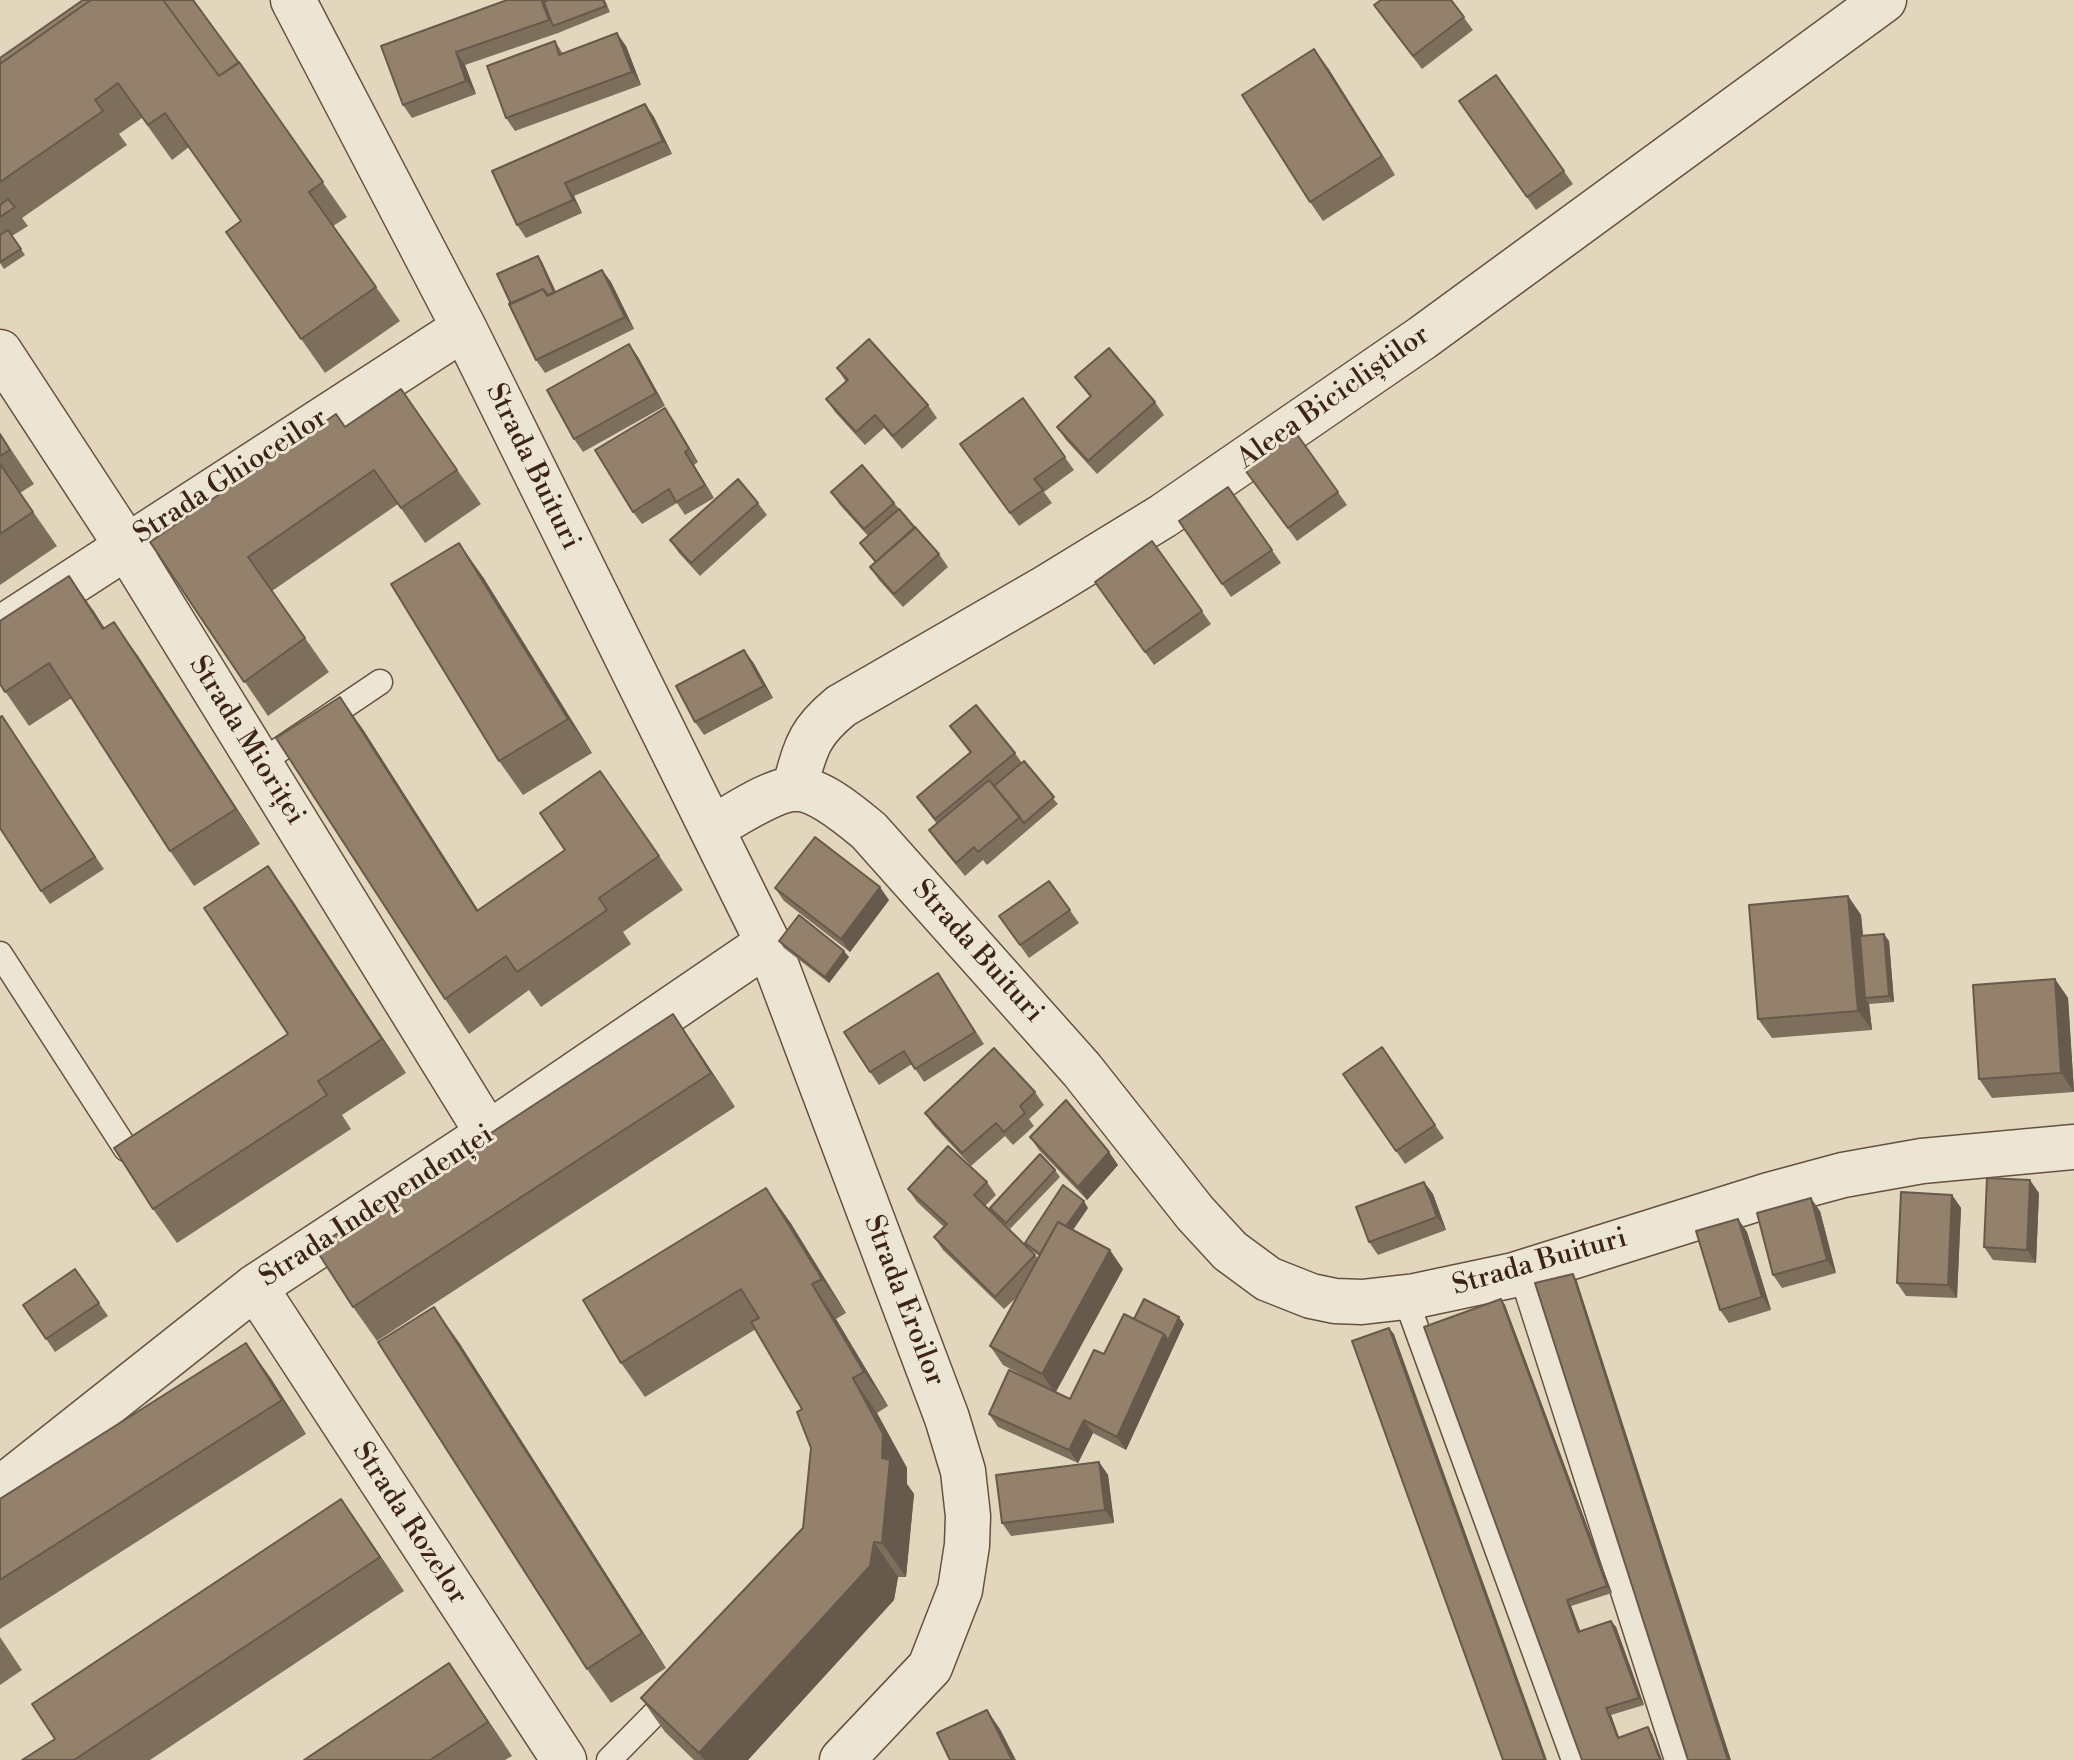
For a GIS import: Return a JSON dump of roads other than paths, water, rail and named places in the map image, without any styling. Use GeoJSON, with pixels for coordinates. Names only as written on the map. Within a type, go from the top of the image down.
{"type":"FeatureCollection","features":[{"type":"Feature","properties":{"kind":"street","name":"Strada Buituri"},"geometry":{"type":"LineString","coordinates":[[293,0],[464,328],[711,828]]}},
{"type":"Feature","properties":{"kind":"street","name":"Aleea Bicicliștilor"},"geometry":{"type":"LineString","coordinates":[[794,789],[806,747],[820,723],[841,706],[1163,516],[1422,338],[1884,0]]}},
{"type":"Feature","properties":{"kind":"street","name":"Strada Ghioceilor"},"geometry":{"type":"LineString","coordinates":[[0,629],[464,328]]}},
{"type":"Feature","properties":{"kind":"street","name":"Strada Mioriței"},"geometry":{"type":"LineString","coordinates":[[0,352],[126,546],[488,1134]]}},
{"type":"Feature","properties":{"kind":"street","name":"Strada Buituri"},"geometry":{"type":"LineString","coordinates":[[794,789],[820,797],[842,809],[869,831],[1082,1070],[1195,1213],[1248,1267],[1288,1288],[1323,1299],[1362,1302],[1405,1297],[1521,1273],[1769,1195],[1843,1175],[1922,1161],[2074,1147]]}},
{"type":"Feature","properties":{"kind":"street"},"geometry":{"type":"LineString","coordinates":[[711,828],[771,797],[794,789]]}},
{"type":"Feature","properties":{"kind":"street","name":"Strada Eroilor"},"geometry":{"type":"LineString","coordinates":[[711,828],[768,943],[933,1376],[963,1471],[968,1516],[960,1590],[930,1667],[842,1760]]}},
{"type":"Feature","properties":{"kind":"street","name":"Strada Independenței"},"geometry":{"type":"LineString","coordinates":[[0,1489],[255,1287],[488,1134],[768,943]]}},
{"type":"Feature","properties":{"kind":"street","name":"Strada Rozelor"},"geometry":{"type":"LineString","coordinates":[[255,1287],[564,1760]]}},
{"type":"Feature","properties":{"kind":"lane"},"geometry":{"type":"LineString","coordinates":[[260,763],[380,682]]}},
{"type":"Feature","properties":{"kind":"lane"},"geometry":{"type":"LineString","coordinates":[[0,954],[126,1149]]}},
{"type":"Feature","properties":{"kind":"lane"},"geometry":{"type":"LineString","coordinates":[[1521,1273],[1677,1760]]}},
{"type":"Feature","properties":{"kind":"lane"},"geometry":{"type":"LineString","coordinates":[[1405,1297],[1574,1760]]}},
{"type":"Feature","properties":{"kind":"lane"},"geometry":{"type":"LineString","coordinates":[[609,1760],[692,1676]]}}]}
